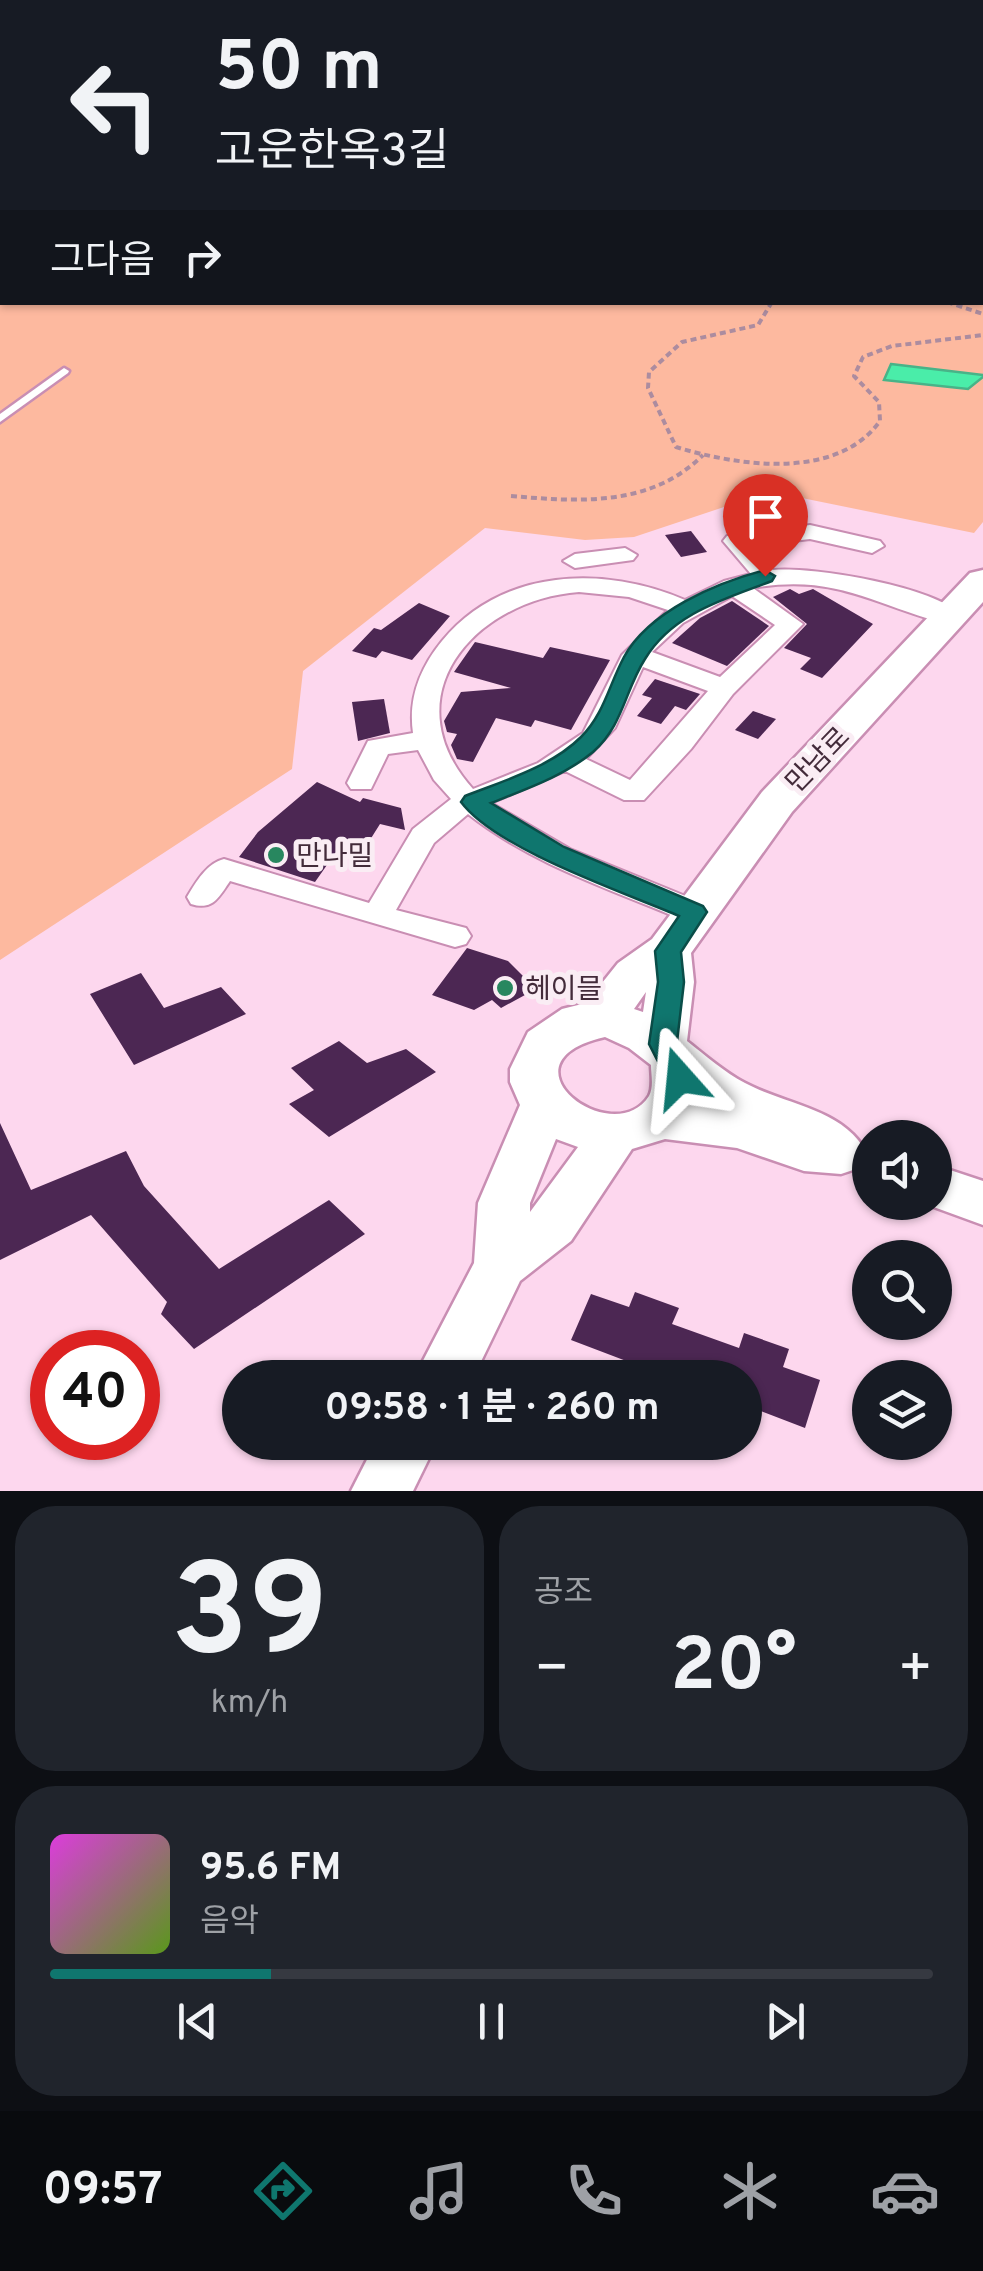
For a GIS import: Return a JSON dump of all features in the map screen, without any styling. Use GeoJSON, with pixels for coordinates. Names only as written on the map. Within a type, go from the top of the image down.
{"type":"FeatureCollection","features":[{"type":"Feature","properties":{"kind":"street"},"geometry":{"type":"LineString","coordinates":[[765,576],[735,540],[810,532],[872,546]]}},
{"type":"Feature","properties":{"kind":"street"},"geometry":{"type":"LineString","coordinates":[[625,555],[575,564],[484,612],[455,639],[434,665],[424,696],[428,740],[444,774],[473,802],[510,828],[556,853],[694,912]]}},
{"type":"Feature","properties":{"kind":"street"},"geometry":{"type":"LineString","coordinates":[[575,564],[624,588],[683,608]]}},
{"type":"Feature","properties":{"kind":"street"},"geometry":{"type":"LineString","coordinates":[[377,916],[417,846],[444,816],[586,746],[607,722],[636,656],[683,608],[765,576],[811,574],[848,580],[951,617]]}},
{"type":"Feature","properties":{"kind":"street","name":"만남로"},"geometry":{"type":"LineString","coordinates":[[598,1021],[634,974],[668,951],[777,802],[983,581]]}},
{"type":"Feature","properties":{"kind":"street"},"geometry":{"type":"LineString","coordinates":[[564,760],[634,794],[682,743],[724,688],[790,624],[733,586]]}},
{"type":"Feature","properties":{"kind":"street"},"geometry":{"type":"LineString","coordinates":[[636,656],[724,688]]}},
{"type":"Feature","properties":{"kind":"street"},"geometry":{"type":"LineString","coordinates":[[361,783],[378,747],[428,740]]}},
{"type":"Feature","properties":{"kind":"street"},"geometry":{"type":"LineString","coordinates":[[202,897],[224,869],[456,936]]}},
{"type":"Feature","properties":{"kind":"street"},"geometry":{"type":"LineString","coordinates":[[501,1265],[552,1225],[638,1126],[677,1094],[680,1078],[669,1052],[668,951]]}},
{"type":"Feature","properties":{"kind":"street"},"geometry":{"type":"LineString","coordinates":[[852,1156],[805,1128],[728,1098],[669,1052],[622,1022],[575,1025],[555,1035],[540,1050],[534,1068],[535,1086],[545,1105],[575,1126],[737,1128],[804,1150],[852,1157]]}},
{"type":"Feature","properties":{"kind":"street"},"geometry":{"type":"LineString","coordinates":[[452,1360],[501,1265],[504,1203],[545,1105]]}},
{"type":"Feature","properties":{"kind":"street"},"geometry":{"type":"LineString","coordinates":[[952,1192],[983,1203]]}},
{"type":"Feature","properties":{"kind":"street"},"geometry":{"type":"LineString","coordinates":[[381,1491],[398,1460]]}},
{"type":"Feature","properties":{"kind":"lane"},"geometry":{"type":"LineString","coordinates":[[0,419],[64,371]]}},
{"type":"Feature","properties":{"kind":"path"},"geometry":{"type":"LineString","coordinates":[[770,305],[752,328],[682,342],[646,379],[670,441],[676,446],[703,455],[798,462],[833,458],[853,450],[880,421],[882,411],[878,402],[856,382],[856,366],[862,357],[886,346],[959,342],[983,334]]}},
{"type":"Feature","properties":{"kind":"path"},"geometry":{"type":"LineString","coordinates":[[511,496],[580,500],[658,488],[703,455]]}},
{"type":"Feature","properties":{"kind":"shaded area"},"geometry":{"type":"Polygon","coordinates":[[[0,305],[983,305],[983,522],[974,533],[802,498],[730,505],[634,537],[585,540],[485,528],[303,671],[292,769],[0,960],[0,305]]]}},
{"type":"Feature","properties":{"kind":"shaded area"},"geometry":{"type":"Polygon","coordinates":[[[891,364],[983,377],[968,389],[884,380],[891,364]]]}},
{"type":"Feature","properties":{"kind":"building"},"geometry":{"type":"Polygon","coordinates":[[[691,531],[707,552],[681,557],[665,535],[691,531]]]}},
{"type":"Feature","properties":{"kind":"building"},"geometry":{"type":"Polygon","coordinates":[[[790,589],[799,594],[813,589],[873,624],[822,678],[800,669],[811,658],[784,648],[807,624],[773,597],[790,589]]]}},
{"type":"Feature","properties":{"kind":"building"},"geometry":{"type":"Polygon","coordinates":[[[732,601],[769,626],[727,666],[672,643],[700,618],[732,601]]]}},
{"type":"Feature","properties":{"kind":"building"},"geometry":{"type":"Polygon","coordinates":[[[419,603],[450,616],[412,660],[382,651],[376,658],[352,651],[374,628],[381,630],[419,603]]]}},
{"type":"Feature","properties":{"kind":"building"},"geometry":{"type":"Polygon","coordinates":[[[475,642],[543,658],[550,647],[610,660],[571,730],[535,720],[531,727],[496,718],[473,762],[457,759],[451,745],[457,734],[447,732],[444,721],[461,692],[511,688],[454,672],[475,642]]]}},
{"type":"Feature","properties":{"kind":"building"},"geometry":{"type":"Polygon","coordinates":[[[655,679],[700,694],[686,710],[675,706],[661,724],[637,716],[652,698],[642,695],[655,679]]]}},
{"type":"Feature","properties":{"kind":"building"},"geometry":{"type":"Polygon","coordinates":[[[384,699],[390,733],[358,741],[352,702],[384,699]]]}},
{"type":"Feature","properties":{"kind":"building"},"geometry":{"type":"Polygon","coordinates":[[[753,711],[776,719],[758,739],[735,730],[753,711]]]}},
{"type":"Feature","properties":{"kind":"building"},"geometry":{"type":"Polygon","coordinates":[[[317,782],[360,802],[363,798],[401,808],[405,830],[380,824],[363,851],[341,845],[315,882],[239,857],[258,832],[317,782]]]}},
{"type":"Feature","properties":{"kind":"building"},"geometry":{"type":"Polygon","coordinates":[[[467,948],[508,961],[536,989],[501,1008],[492,1000],[474,1010],[432,995],[467,948]]]}},
{"type":"Feature","properties":{"kind":"building"},"geometry":{"type":"Polygon","coordinates":[[[141,973],[164,1008],[221,987],[246,1014],[134,1065],[90,994],[141,973]]]}},
{"type":"Feature","properties":{"kind":"building"},"geometry":{"type":"Polygon","coordinates":[[[339,1041],[367,1063],[406,1049],[436,1072],[329,1137],[289,1104],[314,1090],[291,1068],[339,1041]]]}},
{"type":"Feature","properties":{"kind":"building"},"geometry":{"type":"Polygon","coordinates":[[[0,1123],[31,1190],[126,1151],[144,1186],[219,1269],[329,1200],[365,1234],[194,1349],[161,1314],[167,1302],[91,1215],[0,1260],[0,1123]]]}},
{"type":"Feature","properties":{"kind":"building"},"geometry":{"type":"Polygon","coordinates":[[[635,1292],[679,1308],[672,1324],[739,1348],[744,1333],[789,1349],[783,1367],[820,1380],[805,1428],[762,1412],[762,1360],[624,1360],[571,1340],[591,1294],[629,1307],[635,1292]]]}},
{"type":"Feature","properties":{"kind":"place","name":"만나밀"},"geometry":{"type":"Point","coordinates":[276,855]}},
{"type":"Feature","properties":{"kind":"place","name":"헤이믈"},"geometry":{"type":"Point","coordinates":[505,988]}},
{"type":"Feature","properties":{"kind":"route"},"geometry":{"type":"LineString","coordinates":[[680,1078],[676,1061],[663,1044],[671,982],[668,951],[694,912],[556,853],[473,802],[545,772],[586,746],[607,722],[636,656],[683,608],[765,576]]}}]}
